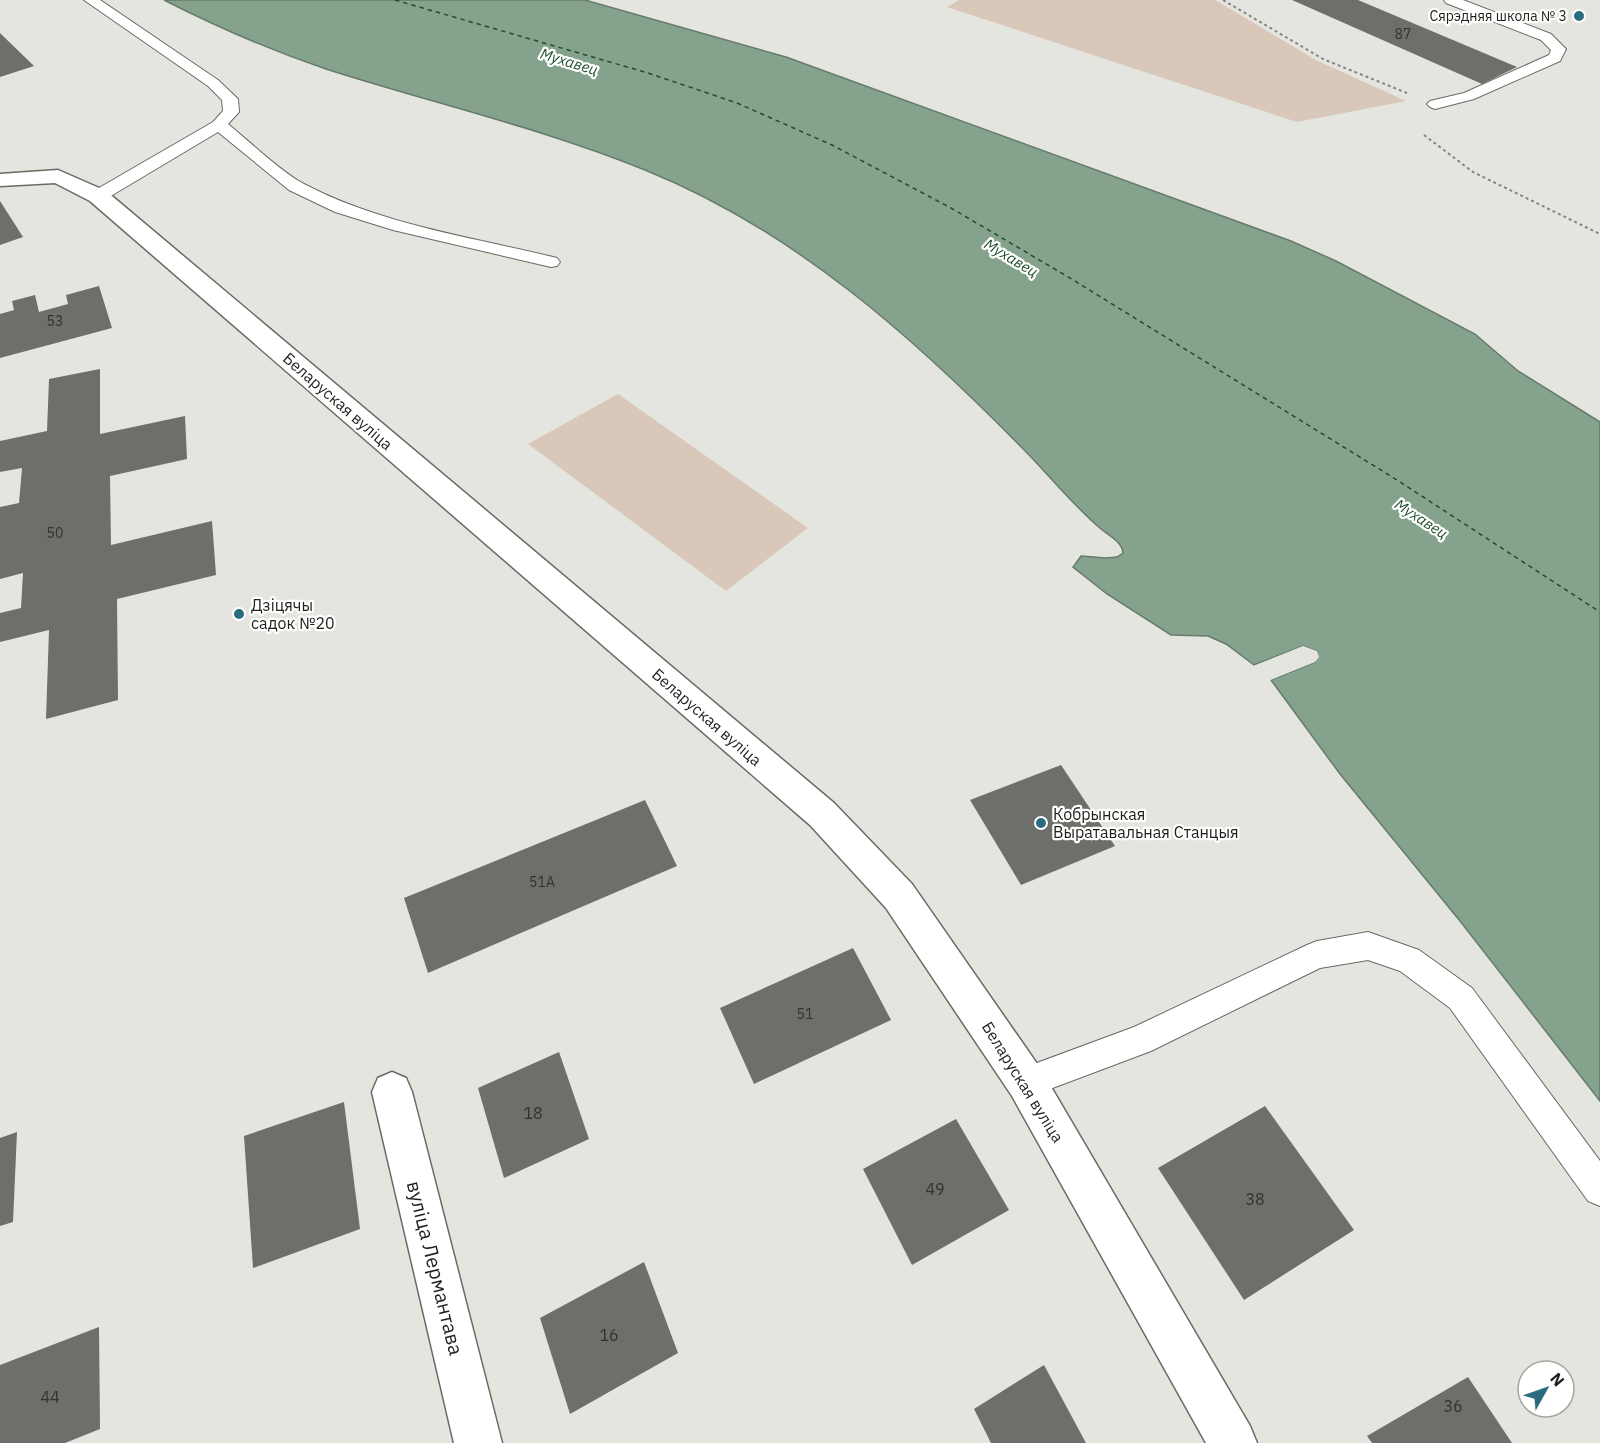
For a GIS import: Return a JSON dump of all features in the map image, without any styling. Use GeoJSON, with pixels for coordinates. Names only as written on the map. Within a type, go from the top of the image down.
{"type":"FeatureCollection","features":[{"type":"Feature","properties":{"kind":"street","name":"Беларуская вуліца"},"geometry":{"type":"LineString","coordinates":[[0,180],[58,176],[98,196],[822,814],[899,896],[1026,1082],[1233,1443]]}},
{"type":"Feature","properties":{"kind":"street","name":"вуліца Лермантава"},"geometry":{"type":"LineString","coordinates":[[392,1092],[478,1443]]}},
{"type":"Feature","properties":{"kind":"lane"},"geometry":{"type":"LineString","coordinates":[[91,0],[213,83],[230,99],[231,112],[219,125],[98,196]]}},
{"type":"Feature","properties":{"kind":"lane"},"geometry":{"type":"LineString","coordinates":[[1435,104],[1469,96],[1555,58],[1559,49],[1546,38],[1451,0]]}},
{"type":"Feature","properties":{"kind":"lane"},"geometry":{"type":"LineString","coordinates":[[219,125],[296,186],[341,208],[399,226],[551,261]]}},
{"type":"Feature","properties":{"kind":"lane"},"geometry":{"type":"LineString","coordinates":[[1026,1082],[1140,1040],[1317,955],[1368,946],[1409,960],[1461,998],[1600,1189]]}},
{"type":"Feature","properties":{"kind":"shaded area"},"geometry":{"type":"Polygon","coordinates":[[[959,0],[1215,0],[1316,60],[1406,101],[1297,122],[947,7],[959,0]]]}},
{"type":"Feature","properties":{"kind":"shaded area"},"geometry":{"type":"Polygon","coordinates":[[[618,394],[808,528],[726,591],[528,444],[618,394]]]}},
{"type":"Feature","properties":{"kind":"water","name":"Мухавец"},"geometry":{"type":"Polygon","coordinates":[[[164,0],[585,0],[786,57],[1291,241],[1336,261],[1475,334],[1518,371],[1600,422],[1600,1101],[1460,921],[1340,774],[1271,680],[1315,662],[1317,651],[1303,646],[1254,665],[1226,644],[1208,636],[1171,635],[1107,594],[1073,567],[1081,556],[1117,557],[1123,553],[1118,542],[1082,512],[1030,456],[944,371],[852,293],[804,257],[753,224],[700,195],[645,170],[567,141],[305,62],[244,38],[164,0]]]}},
{"type":"Feature","properties":{"kind":"pier"},"geometry":{"type":"Polygon","coordinates":[[[1303,646],[1317,651],[1319,657],[1315,662],[1268,681],[1269,677],[1313,660],[1315,653],[1304,650],[1255,668],[1251,667],[1303,646]]]}},
{"type":"Feature","properties":{"kind":"building"},"geometry":{"type":"Polygon","coordinates":[[[1292,0],[1358,0],[1517,67],[1482,84],[1292,0]]]}},
{"type":"Feature","properties":{"kind":"building"},"geometry":{"type":"Polygon","coordinates":[[[0,33],[34,66],[0,77],[0,33]]]}},
{"type":"Feature","properties":{"kind":"building"},"geometry":{"type":"Polygon","coordinates":[[[0,201],[23,237],[0,245],[0,201]]]}},
{"type":"Feature","properties":{"kind":"building"},"geometry":{"type":"Polygon","coordinates":[[[99,286],[112,328],[0,358],[0,314],[14,310],[12,301],[35,295],[39,312],[68,304],[66,295],[99,286]]]}},
{"type":"Feature","properties":{"kind":"building"},"geometry":{"type":"Polygon","coordinates":[[[100,369],[100,434],[185,416],[187,459],[110,476],[111,545],[212,521],[216,575],[117,599],[118,700],[46,719],[49,630],[0,642],[0,613],[21,608],[23,573],[0,579],[0,507],[19,503],[22,468],[0,472],[0,441],[47,431],[49,379],[100,369]]]}},
{"type":"Feature","properties":{"kind":"building","name":"Кобрынская Выратавальная Станцыя"},"geometry":{"type":"Polygon","coordinates":[[[1061,765],[1115,846],[1021,885],[970,800],[1061,765]]]}},
{"type":"Feature","properties":{"kind":"building"},"geometry":{"type":"Polygon","coordinates":[[[645,800],[677,866],[428,973],[404,898],[645,800]]]}},
{"type":"Feature","properties":{"kind":"building"},"geometry":{"type":"Polygon","coordinates":[[[853,948],[891,1020],[754,1084],[720,1008],[853,948]]]}},
{"type":"Feature","properties":{"kind":"building"},"geometry":{"type":"Polygon","coordinates":[[[559,1052],[589,1139],[504,1178],[478,1088],[559,1052]]]}},
{"type":"Feature","properties":{"kind":"building"},"geometry":{"type":"Polygon","coordinates":[[[344,1102],[360,1229],[253,1268],[244,1136],[344,1102]]]}},
{"type":"Feature","properties":{"kind":"building"},"geometry":{"type":"Polygon","coordinates":[[[1265,1106],[1354,1230],[1244,1300],[1158,1168],[1265,1106]]]}},
{"type":"Feature","properties":{"kind":"building"},"geometry":{"type":"Polygon","coordinates":[[[956,1119],[1009,1210],[912,1265],[863,1169],[956,1119]]]}},
{"type":"Feature","properties":{"kind":"building"},"geometry":{"type":"Polygon","coordinates":[[[17,1132],[13,1222],[0,1226],[0,1138],[17,1132]]]}},
{"type":"Feature","properties":{"kind":"building"},"geometry":{"type":"Polygon","coordinates":[[[644,1262],[678,1353],[570,1414],[540,1318],[644,1262]]]}},
{"type":"Feature","properties":{"kind":"building"},"geometry":{"type":"Polygon","coordinates":[[[99,1327],[100,1429],[65,1443],[0,1443],[0,1365],[99,1327]]]}},
{"type":"Feature","properties":{"kind":"building"},"geometry":{"type":"Polygon","coordinates":[[[1044,1365],[1086,1443],[991,1443],[974,1409],[1044,1365]]]}},
{"type":"Feature","properties":{"kind":"building"},"geometry":{"type":"Polygon","coordinates":[[[1468,1377],[1512,1443],[1372,1443],[1367,1436],[1468,1377]]]}},
{"type":"Feature","properties":{"kind":"ferry route"},"geometry":{"type":"LineString","coordinates":[[395,0],[648,73],[737,103],[832,145],[951,208],[1070,278],[1397,480],[1600,612]]}},
{"type":"Feature","properties":{"kind":"place","name":"Сярэдняя школа № 3"},"geometry":{"type":"Point","coordinates":[1579,16]}},
{"type":"Feature","properties":{"kind":"place","name":"Дзіцячы садок №20"},"geometry":{"type":"Point","coordinates":[239,614]}},
{"type":"Feature","properties":{"kind":"place","name":"Кобрынская Выратавальная Станцыя"},"geometry":{"type":"Point","coordinates":[1041,823]}}]}
